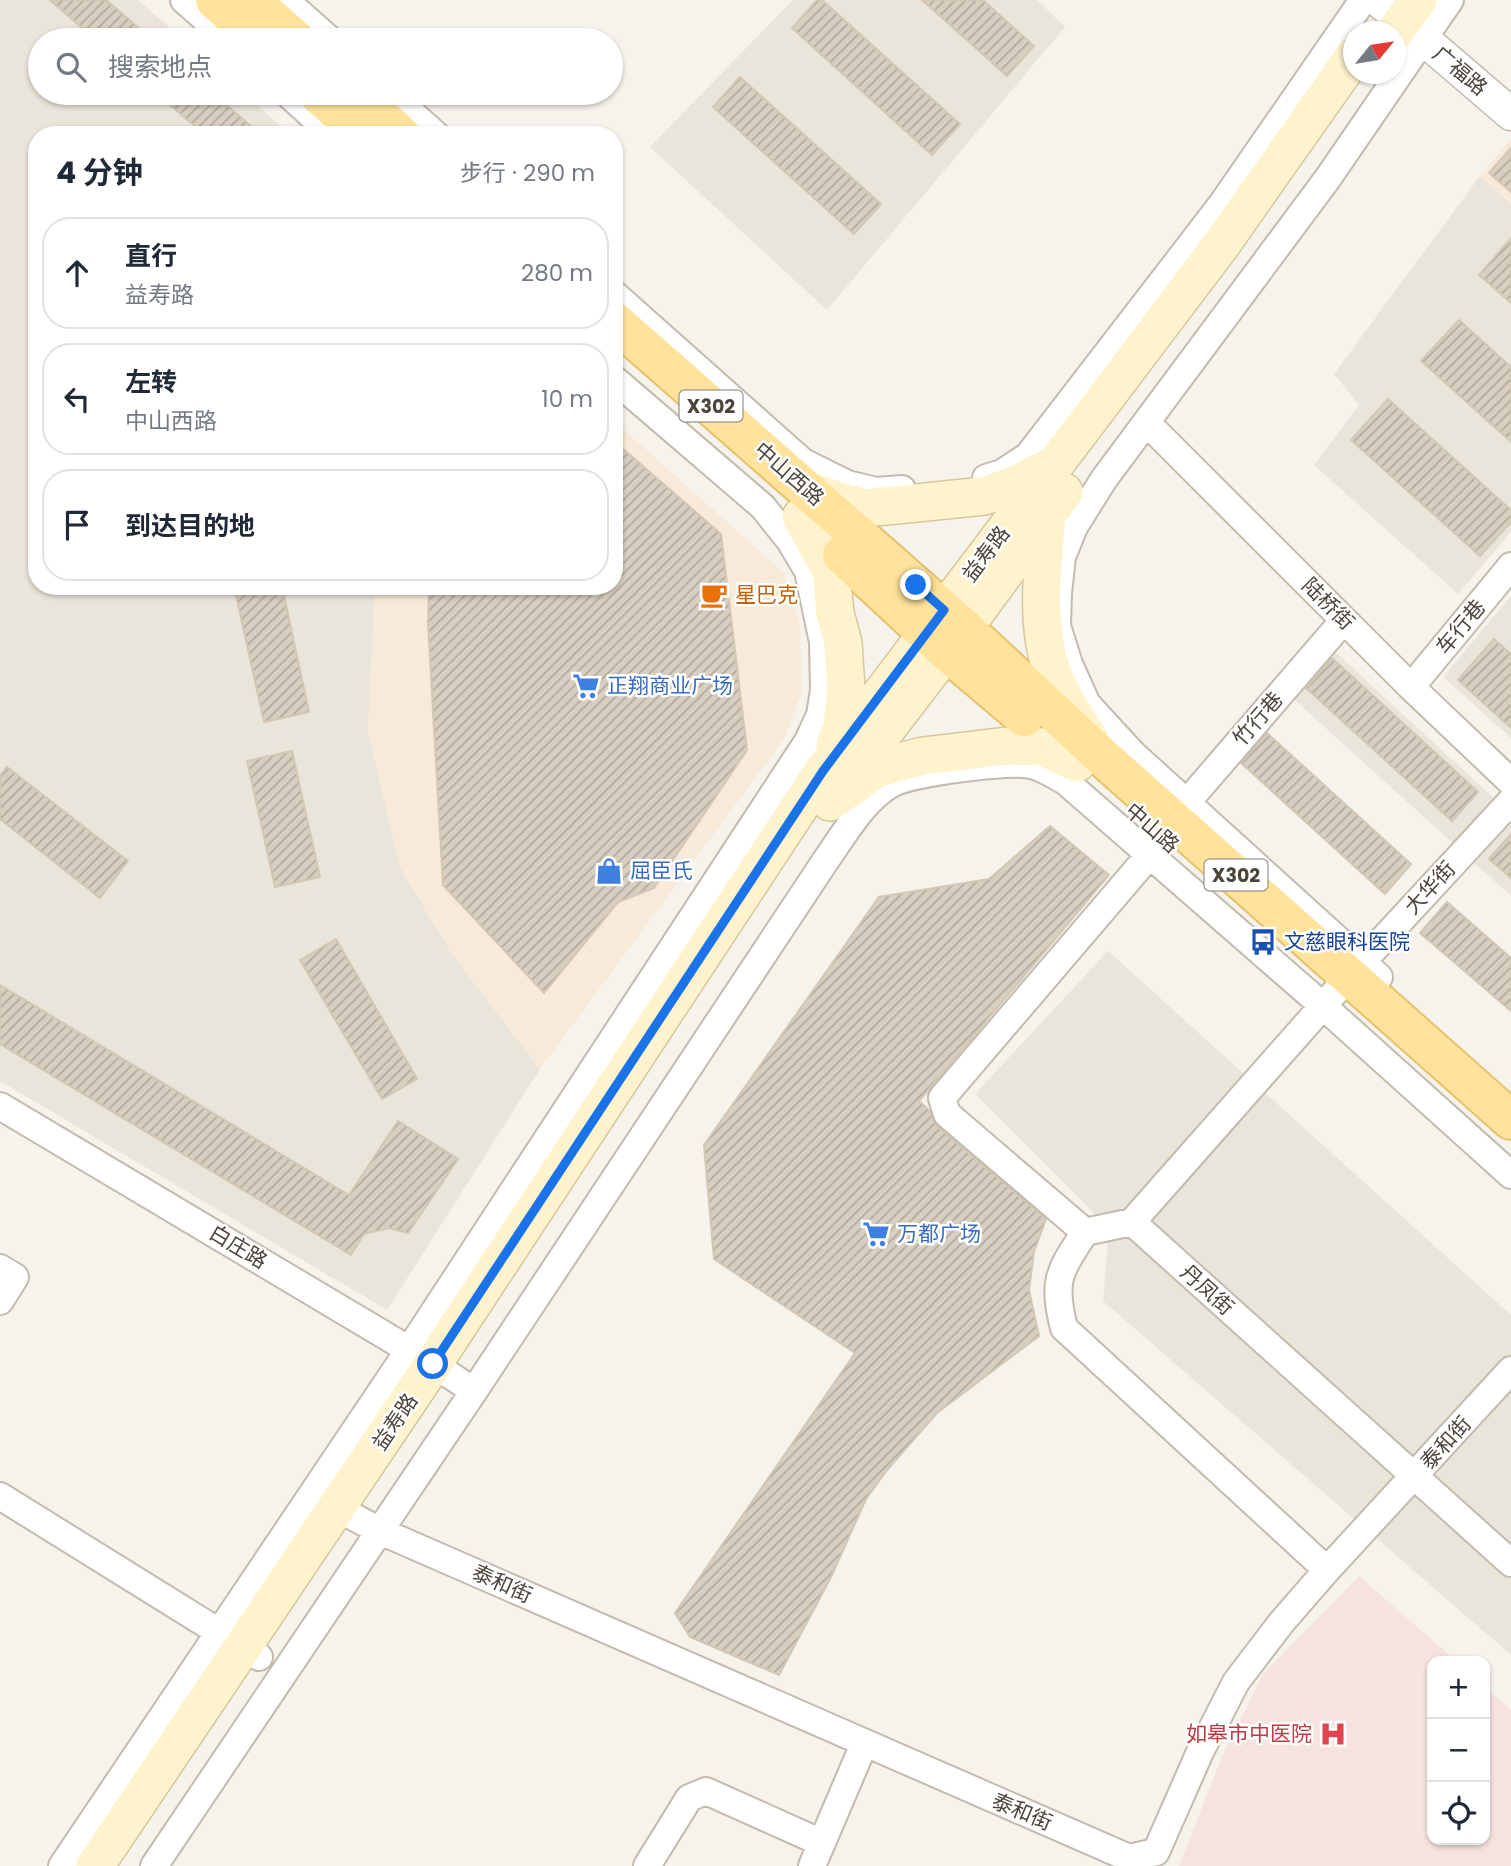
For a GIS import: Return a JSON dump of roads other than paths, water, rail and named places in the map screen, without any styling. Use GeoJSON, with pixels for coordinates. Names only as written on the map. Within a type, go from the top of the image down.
{"type":"FeatureCollection","features":[{"type":"Feature","properties":{"kind":"main road"},"geometry":{"type":"LineString","coordinates":[[215,0],[246,28]]}},
{"type":"Feature","properties":{"kind":"main road"},"geometry":{"type":"LineString","coordinates":[[251,0],[282,28]]}},
{"type":"Feature","properties":{"kind":"main road","name":"益寿路"},"geometry":{"type":"LineString","coordinates":[[95,1866],[240,1646],[358,1519],[442,1371],[826,786],[945,630],[1054,464],[1221,245],[1343,70]]}},
{"type":"Feature","properties":{"kind":"main road","name":"益寿路"},"geometry":{"type":"LineString","coordinates":[[945,630],[1046,516],[1235,258],[1358,84]]}},
{"type":"Feature","properties":{"kind":"main road"},"geometry":{"type":"LineString","coordinates":[[330,105],[354,126]]}},
{"type":"Feature","properties":{"kind":"main road"},"geometry":{"type":"LineString","coordinates":[[367,105],[391,126]]}},
{"type":"Feature","properties":{"kind":"main road","name":"中山西路"},"geometry":{"type":"LineString","coordinates":[[623,330],[805,504],[945,630]]}},
{"type":"Feature","properties":{"kind":"main road","name":"中山西路"},"geometry":{"type":"LineString","coordinates":[[623,361],[805,504]]}},
{"type":"Feature","properties":{"kind":"main road"},"geometry":{"type":"LineString","coordinates":[[826,786],[842,727],[846,688],[843,643],[835,613],[831,571],[805,504],[863,508],[984,496],[1019,483],[1054,464]]}},
{"type":"Feature","properties":{"kind":"main road"},"geometry":{"type":"LineString","coordinates":[[1046,516],[1042,576],[1043,628],[1052,672],[1071,709],[1088,758]]}},
{"type":"Feature","properties":{"kind":"main road","name":"中山路"},"geometry":{"type":"LineString","coordinates":[[945,630],[1343,984],[1511,1147]]}},
{"type":"Feature","properties":{"kind":"main road"},"geometry":{"type":"LineString","coordinates":[[826,786],[923,756],[1007,746],[1043,747],[1088,758]]}},
{"type":"Feature","properties":{"kind":"main road","name":"中山路"},"geometry":{"type":"LineString","coordinates":[[1343,984],[1511,1120]]}},
{"type":"Feature","properties":{"kind":"main road","name":"益寿路"},"geometry":{"type":"LineString","coordinates":[[119,1866],[240,1646]]}},
{"type":"Feature","properties":{"kind":"street"},"geometry":{"type":"LineString","coordinates":[[184,0],[216,28]]}},
{"type":"Feature","properties":{"kind":"street"},"geometry":{"type":"LineString","coordinates":[[285,0],[316,28]]}},
{"type":"Feature","properties":{"kind":"street"},"geometry":{"type":"LineString","coordinates":[[623,302],[803,462],[847,484],[876,491],[974,482],[1002,473],[1028,456],[1222,204],[1392,15],[1450,0]]}},
{"type":"Feature","properties":{"kind":"street"},"geometry":{"type":"LineString","coordinates":[[1168,828],[1133,754],[1087,704],[1069,664],[1057,626],[1062,557],[1074,527],[1104,479],[1328,178],[1392,15]]}},
{"type":"Feature","properties":{"kind":"street","name":"广福路"},"geometry":{"type":"LineString","coordinates":[[1392,15],[1511,114]]}},
{"type":"Feature","properties":{"kind":"street"},"geometry":{"type":"LineString","coordinates":[[300,105],[323,126]]}},
{"type":"Feature","properties":{"kind":"street"},"geometry":{"type":"LineString","coordinates":[[402,105],[426,126]]}},
{"type":"Feature","properties":{"kind":"street"},"geometry":{"type":"LineString","coordinates":[[154,1866],[358,1519],[808,741],[820,715],[824,690],[823,642],[808,571],[790,541],[763,508],[623,387]]}},
{"type":"Feature","properties":{"kind":"street","name":"陆桥街"},"geometry":{"type":"LineString","coordinates":[[1147,423],[1343,620],[1511,782]]}},
{"type":"Feature","properties":{"kind":"street","name":"车行巷"},"geometry":{"type":"LineString","coordinates":[[1411,687],[1511,566]]}},
{"type":"Feature","properties":{"kind":"street","name":"竹行巷"},"geometry":{"type":"LineString","coordinates":[[1085,1233],[947,1114],[942,1098],[1343,620]]}},
{"type":"Feature","properties":{"kind":"street"},"geometry":{"type":"LineString","coordinates":[[62,1866],[240,1646],[864,807],[892,783],[922,774],[996,765],[1032,765],[1168,828]]}},
{"type":"Feature","properties":{"kind":"street","name":"大华街"},"geometry":{"type":"LineString","coordinates":[[1343,984],[1511,800]]}},
{"type":"Feature","properties":{"kind":"street"},"geometry":{"type":"LineString","coordinates":[[1343,984],[1511,1095]]}},
{"type":"Feature","properties":{"kind":"street"},"geometry":{"type":"LineString","coordinates":[[1343,984],[1511,1175]]}},
{"type":"Feature","properties":{"kind":"street"},"geometry":{"type":"LineString","coordinates":[[1327,1570],[1064,1328],[1057,1301],[1061,1269],[1085,1233],[1132,1222],[1343,984]]}},
{"type":"Feature","properties":{"kind":"street","name":"白庄路"},"geometry":{"type":"LineString","coordinates":[[0,1106],[442,1371]]}},
{"type":"Feature","properties":{"kind":"street","name":"丹凤街"},"geometry":{"type":"LineString","coordinates":[[1132,1222],[1511,1563]]}},
{"type":"Feature","properties":{"kind":"street"},"geometry":{"type":"LineString","coordinates":[[0,1268],[15,1277],[0,1301]]}},
{"type":"Feature","properties":{"kind":"street","name":"泰和街"},"geometry":{"type":"LineString","coordinates":[[358,1519],[864,1744],[1129,1858],[1156,1852],[1200,1752],[1236,1682],[1281,1623],[1511,1370]]}},
{"type":"Feature","properties":{"kind":"street"},"geometry":{"type":"LineString","coordinates":[[0,1496],[240,1646]]}},
{"type":"Feature","properties":{"kind":"street"},"geometry":{"type":"LineString","coordinates":[[647,1866],[689,1798],[706,1791],[817,1854],[864,1744]]}},
{"type":"Feature","properties":{"kind":"place","name":"星巴克"},"geometry":{"type":"Point","coordinates":[714,595]}},
{"type":"Feature","properties":{"kind":"place","name":"正翔商业广场"},"geometry":{"type":"Point","coordinates":[586,686]}},
{"type":"Feature","properties":{"kind":"place","name":"屈臣氏"},"geometry":{"type":"Point","coordinates":[609,871]}},
{"type":"Feature","properties":{"kind":"place","name":"文慈眼科医院"},"geometry":{"type":"Point","coordinates":[1263,942]}},
{"type":"Feature","properties":{"kind":"place","name":"万都广场"},"geometry":{"type":"Point","coordinates":[876,1234]}},
{"type":"Feature","properties":{"kind":"place","name":"如皋市中医院"},"geometry":{"type":"Point","coordinates":[1333,1734]}}]}
